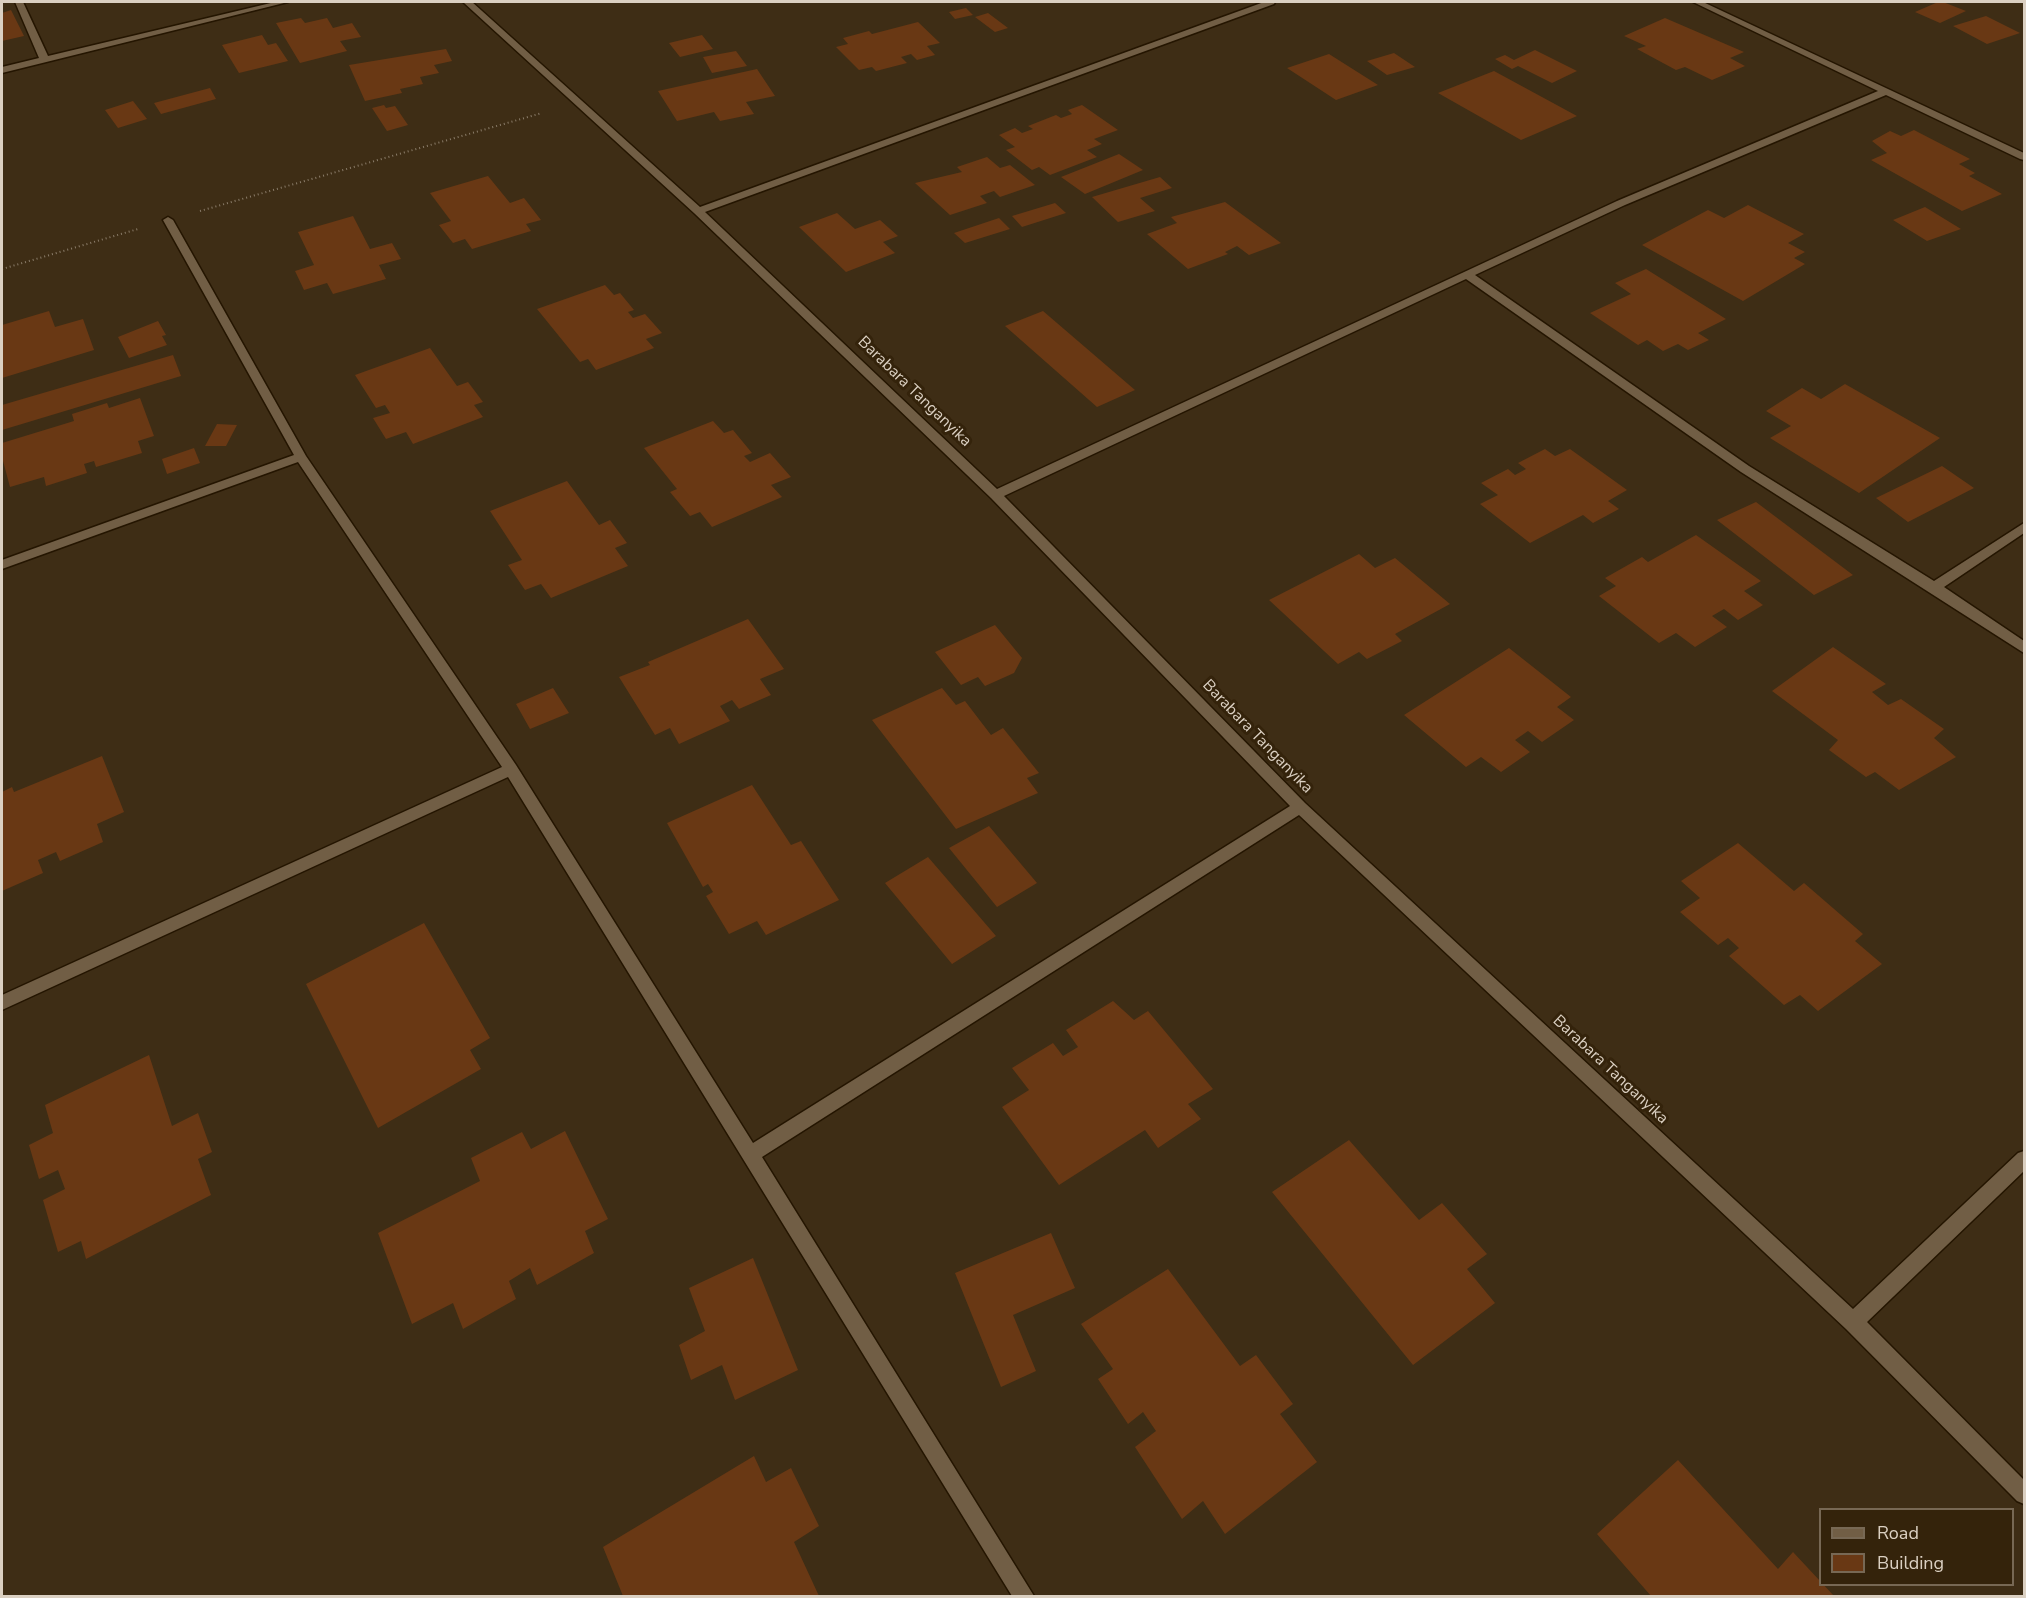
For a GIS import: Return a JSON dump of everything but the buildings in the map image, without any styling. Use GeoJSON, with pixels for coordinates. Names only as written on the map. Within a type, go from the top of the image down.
{"type":"FeatureCollection","features":[{"type":"Feature","properties":{"kind":"street"},"geometry":{"type":"LineString","coordinates":[[19,2],[44,58]]}},
{"type":"Feature","properties":{"kind":"street"},"geometry":{"type":"LineString","coordinates":[[2,70],[44,58],[284,2]]}},
{"type":"Feature","properties":{"kind":"street","name":"Barabara Tanganyika"},"geometry":{"type":"LineString","coordinates":[[467,2],[698,211],[996,495],[1300,807],[1853,1322],[2025,1494]]}},
{"type":"Feature","properties":{"kind":"street"},"geometry":{"type":"LineString","coordinates":[[698,211],[1271,2]]}},
{"type":"Feature","properties":{"kind":"street"},"geometry":{"type":"LineString","coordinates":[[1697,2],[2025,157]]}},
{"type":"Feature","properties":{"kind":"street"},"geometry":{"type":"LineString","coordinates":[[996,495],[1621,203],[1885,92]]}},
{"type":"Feature","properties":{"kind":"street"},"geometry":{"type":"LineString","coordinates":[[168,220],[301,457],[511,769],[1024,1596]]}},
{"type":"Feature","properties":{"kind":"street"},"geometry":{"type":"LineString","coordinates":[[1466,274],[1745,469],[1934,587],[2025,648]]}},
{"type":"Feature","properties":{"kind":"street"},"geometry":{"type":"LineString","coordinates":[[2,566],[301,457]]}},
{"type":"Feature","properties":{"kind":"street"},"geometry":{"type":"LineString","coordinates":[[1934,587],[2025,527]]}},
{"type":"Feature","properties":{"kind":"street"},"geometry":{"type":"LineString","coordinates":[[2,1003],[511,769]]}},
{"type":"Feature","properties":{"kind":"street"},"geometry":{"type":"LineString","coordinates":[[749,1155],[1300,807]]}},
{"type":"Feature","properties":{"kind":"street"},"geometry":{"type":"LineString","coordinates":[[1853,1322],[2025,1159]]}},
{"type":"Feature","properties":{"kind":"path"},"geometry":{"type":"LineString","coordinates":[[2,269],[580,102]]}}]}
